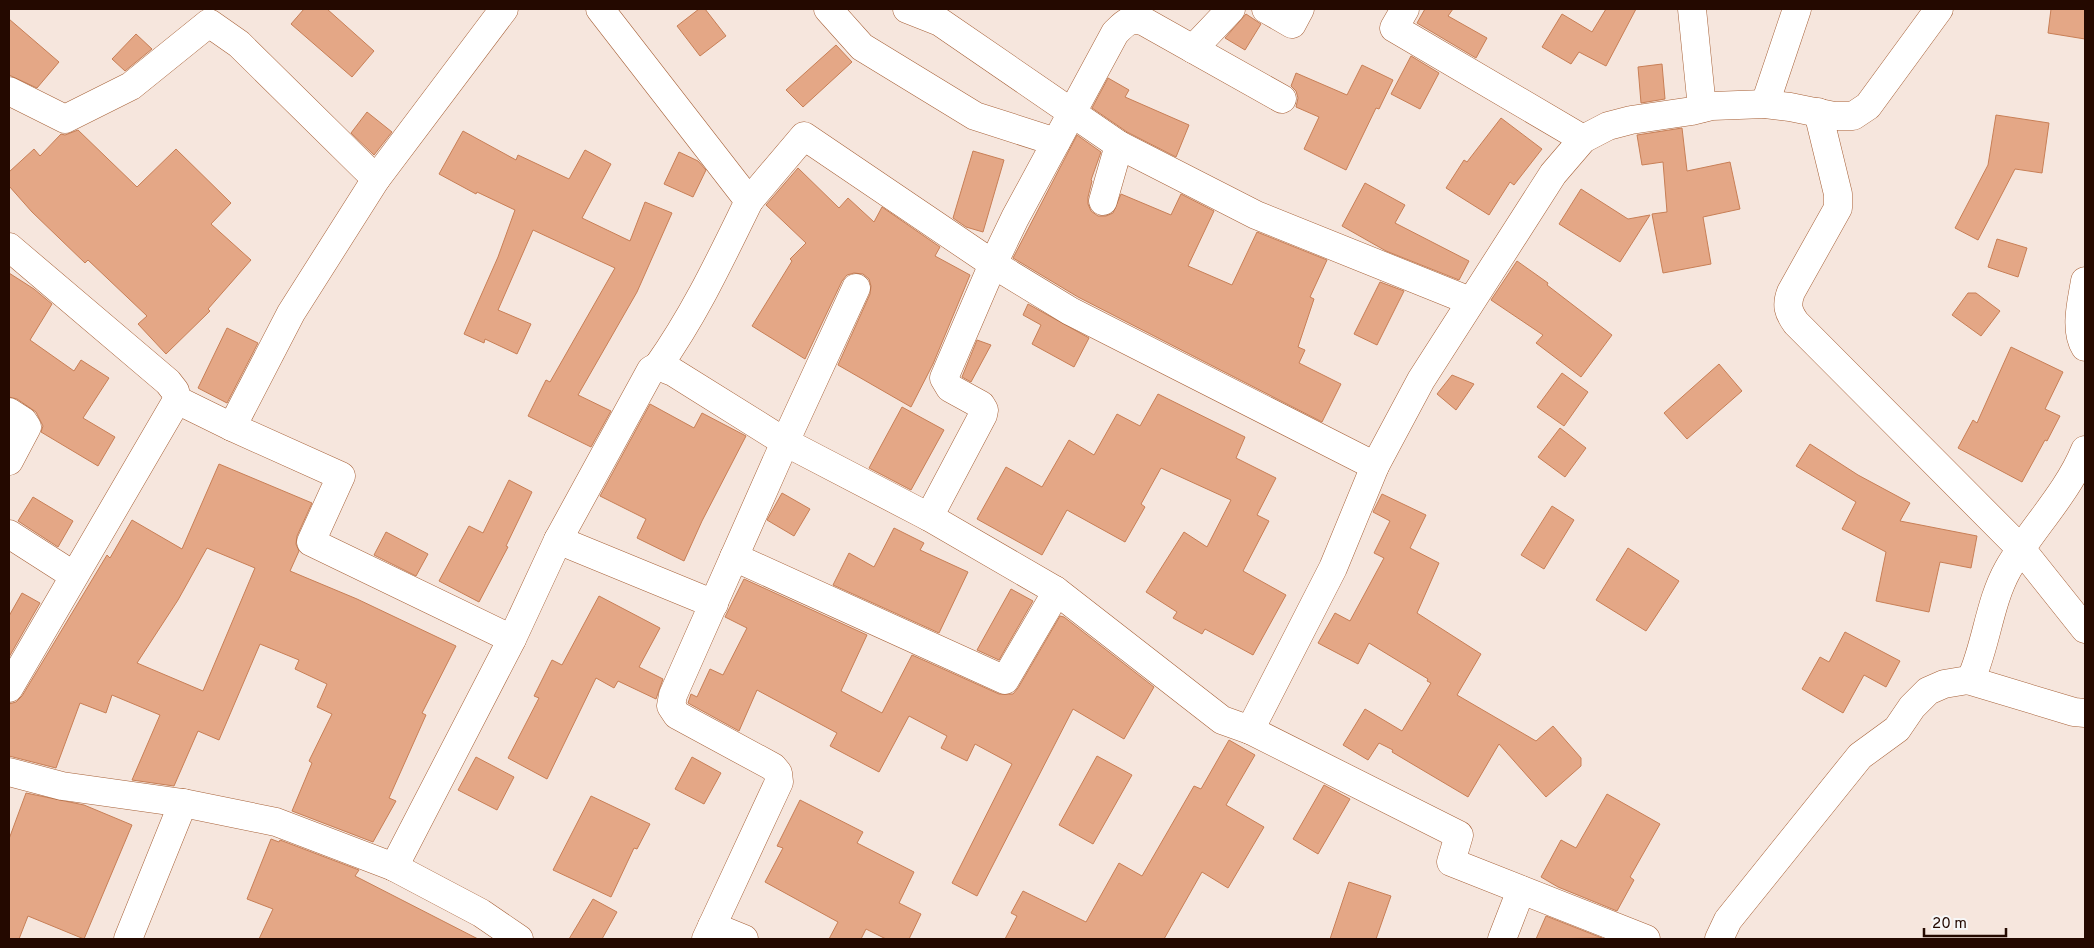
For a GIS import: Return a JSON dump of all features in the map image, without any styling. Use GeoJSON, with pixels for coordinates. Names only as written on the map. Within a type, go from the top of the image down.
{"type":"FeatureCollection","features":[{"type":"Feature","properties":{"kind":"street"},"geometry":{"type":"LineString","coordinates":[[232,427],[291,313],[376,180],[504,9]]}},
{"type":"Feature","properties":{"kind":"street"},"geometry":{"type":"LineString","coordinates":[[600,9],[749,201]]}},
{"type":"Feature","properties":{"kind":"street"},"geometry":{"type":"LineString","coordinates":[[907,9],[940,22],[1119,145],[1256,215],[1470,301]]}},
{"type":"Feature","properties":{"kind":"street"},"geometry":{"type":"LineString","coordinates":[[1193,48],[1231,9]]}},
{"type":"Feature","properties":{"kind":"street"},"geometry":{"type":"LineString","coordinates":[[1266,9],[1292,24],[1300,9]]}},
{"type":"Feature","properties":{"kind":"street"},"geometry":{"type":"LineString","coordinates":[[1405,9],[1394,28],[1583,139]]}},
{"type":"Feature","properties":{"kind":"street"},"geometry":{"type":"LineString","coordinates":[[1692,9],[1702,108]]}},
{"type":"Feature","properties":{"kind":"street"},"geometry":{"type":"LineString","coordinates":[[1765,104],[1796,9]]}},
{"type":"Feature","properties":{"kind":"street"},"geometry":{"type":"LineString","coordinates":[[1250,730],[1332,568],[1375,466],[1420,380],[1553,174],[1583,139],[1608,126],[1631,120],[1712,106],[1765,104],[1834,116],[1853,116],[1868,106],[1939,9]]}},
{"type":"Feature","properties":{"kind":"street"},"geometry":{"type":"LineString","coordinates":[[830,10],[862,47],[975,116],[1056,142]]}},
{"type":"Feature","properties":{"kind":"street"},"geometry":{"type":"LineString","coordinates":[[929,517],[984,410],[981,405],[950,388],[944,378],[1015,218],[1126,15],[1146,22],[1282,99]]}},
{"type":"Feature","properties":{"kind":"street"},"geometry":{"type":"LineString","coordinates":[[9,91],[65,119],[131,86],[209,23],[239,44],[376,180]]}},
{"type":"Feature","properties":{"kind":"street"},"geometry":{"type":"LineString","coordinates":[[1818,112],[1838,194],[1838,208],[1791,292],[1787,301],[1788,312],[1796,323],[2022,550],[2085,629]]}},
{"type":"Feature","properties":{"kind":"street"},"geometry":{"type":"LineString","coordinates":[[394,867],[512,639],[558,540],[652,370],[658,366],[682,333],[704,293],[749,201],[804,136],[993,264],[1070,311],[1375,466]]}},
{"type":"Feature","properties":{"kind":"street"},"geometry":{"type":"LineString","coordinates":[[1103,201],[1119,145]]}},
{"type":"Feature","properties":{"kind":"street"},"geometry":{"type":"LineString","coordinates":[[9,247],[168,382],[176,391],[177,400],[73,575],[9,688]]}},
{"type":"Feature","properties":{"kind":"street"},"geometry":{"type":"LineString","coordinates":[[2085,281],[2080,307],[2081,334],[2085,347]]}},
{"type":"Feature","properties":{"kind":"street"},"geometry":{"type":"LineString","coordinates":[[744,939],[709,932],[778,782],[778,773],[773,767],[677,715],[671,706],[674,695],[734,557],[856,288]]}},
{"type":"Feature","properties":{"kind":"street"},"geometry":{"type":"LineString","coordinates":[[658,366],[673,372],[786,442],[929,517],[1055,590],[1222,720],[1250,730],[1459,835],[1452,862],[1646,939]]}},
{"type":"Feature","properties":{"kind":"street"},"geometry":{"type":"LineString","coordinates":[[177,400],[341,476],[311,542],[512,639]]}},
{"type":"Feature","properties":{"kind":"street"},"geometry":{"type":"LineString","coordinates":[[9,412],[23,421],[26,426],[9,461]]}},
{"type":"Feature","properties":{"kind":"street"},"geometry":{"type":"LineString","coordinates":[[1968,680],[1977,664],[1998,593],[2008,569],[2068,483],[2085,450]]}},
{"type":"Feature","properties":{"kind":"street"},"geometry":{"type":"LineString","coordinates":[[9,534],[73,575]]}},
{"type":"Feature","properties":{"kind":"street"},"geometry":{"type":"LineString","coordinates":[[558,540],[714,604]]}},
{"type":"Feature","properties":{"kind":"street"},"geometry":{"type":"LineString","coordinates":[[734,557],[1005,680],[1053,598],[1055,590]]}},
{"type":"Feature","properties":{"kind":"street"},"geometry":{"type":"LineString","coordinates":[[1719,939],[1728,920],[1860,756],[1897,729],[1912,706],[1928,691],[1944,684],[1968,680],[2074,712],[2085,713]]}},
{"type":"Feature","properties":{"kind":"street"},"geometry":{"type":"LineString","coordinates":[[9,772],[62,786],[184,803],[276,822],[394,867],[481,913],[519,939]]}},
{"type":"Feature","properties":{"kind":"street"},"geometry":{"type":"LineString","coordinates":[[135,937],[184,803]]}},
{"type":"Feature","properties":{"kind":"street"},"geometry":{"type":"LineString","coordinates":[[1502,939],[1521,890]]}},
{"type":"Feature","properties":{"kind":"building"},"geometry":{"type":"Polygon","coordinates":[[[304,9],[327,9],[374,51],[352,77],[291,24],[304,9]]]}},
{"type":"Feature","properties":{"kind":"building"},"geometry":{"type":"Polygon","coordinates":[[[699,9],[705,9],[726,36],[700,56],[677,26],[699,9]]]}},
{"type":"Feature","properties":{"kind":"building"},"geometry":{"type":"Polygon","coordinates":[[[1425,9],[1453,9],[1448,16],[1487,38],[1476,58],[1417,23],[1425,9]]]}},
{"type":"Feature","properties":{"kind":"building"},"geometry":{"type":"Polygon","coordinates":[[[1606,9],[1636,9],[1606,66],[1579,52],[1571,64],[1542,47],[1562,14],[1592,32],[1606,9]]]}},
{"type":"Feature","properties":{"kind":"building"},"geometry":{"type":"Polygon","coordinates":[[[2051,9],[2085,9],[2085,39],[2048,33],[2051,9]]]}},
{"type":"Feature","properties":{"kind":"building"},"geometry":{"type":"Polygon","coordinates":[[[1246,14],[1261,24],[1245,50],[1225,38],[1246,14]]]}},
{"type":"Feature","properties":{"kind":"building"},"geometry":{"type":"Polygon","coordinates":[[[9,19],[59,62],[37,88],[9,75],[9,19]]]}},
{"type":"Feature","properties":{"kind":"building"},"geometry":{"type":"Polygon","coordinates":[[[136,34],[152,49],[125,71],[112,59],[136,34]]]}},
{"type":"Feature","properties":{"kind":"building"},"geometry":{"type":"Polygon","coordinates":[[[836,45],[852,62],[803,107],[786,90],[836,45]]]}},
{"type":"Feature","properties":{"kind":"building"},"geometry":{"type":"Polygon","coordinates":[[[1411,56],[1439,73],[1420,109],[1391,94],[1411,56]]]}},
{"type":"Feature","properties":{"kind":"building"},"geometry":{"type":"Polygon","coordinates":[[[1662,64],[1665,99],[1641,103],[1638,67],[1662,64]]]}},
{"type":"Feature","properties":{"kind":"building"},"geometry":{"type":"Polygon","coordinates":[[[1362,65],[1393,80],[1379,109],[1376,108],[1346,170],[1304,149],[1319,117],[1296,107],[1298,98],[1296,91],[1291,86],[1296,73],[1347,95],[1362,65]]]}},
{"type":"Feature","properties":{"kind":"building"},"geometry":{"type":"Polygon","coordinates":[[[1108,78],[1129,90],[1125,97],[1189,125],[1176,157],[1127,132],[1092,108],[1108,78]]]}},
{"type":"Feature","properties":{"kind":"building"},"geometry":{"type":"Polygon","coordinates":[[[367,112],[392,132],[374,155],[351,133],[367,112]]]}},
{"type":"Feature","properties":{"kind":"building"},"geometry":{"type":"Polygon","coordinates":[[[1996,115],[2049,123],[2042,173],[2015,169],[1978,240],[1955,228],[1988,165],[1996,115]]]}},
{"type":"Feature","properties":{"kind":"building"},"geometry":{"type":"Polygon","coordinates":[[[1501,118],[1542,149],[1514,185],[1510,182],[1489,215],[1446,188],[1464,160],[1467,162],[1501,118]]]}},
{"type":"Feature","properties":{"kind":"building"},"geometry":{"type":"Polygon","coordinates":[[[1682,128],[1687,171],[1730,162],[1740,209],[1703,217],[1711,264],[1663,273],[1652,214],[1667,212],[1663,162],[1642,165],[1637,135],[1682,128]]]}},
{"type":"Feature","properties":{"kind":"building"},"geometry":{"type":"Polygon","coordinates":[[[78,130],[137,187],[176,149],[231,203],[211,224],[251,260],[208,309],[210,311],[166,354],[138,324],[147,316],[88,260],[85,263],[32,212],[9,186],[9,172],[34,149],[40,156],[61,134],[65,135],[78,130]]]}},
{"type":"Feature","properties":{"kind":"building"},"geometry":{"type":"Polygon","coordinates":[[[463,131],[516,160],[518,155],[569,179],[585,150],[611,164],[582,218],[630,241],[645,202],[672,213],[637,292],[578,395],[611,411],[591,447],[528,416],[546,380],[550,382],[615,268],[533,230],[498,310],[531,324],[517,354],[485,339],[484,343],[464,334],[498,257],[515,210],[477,192],[476,194],[439,174],[463,131]]]}},
{"type":"Feature","properties":{"kind":"building"},"geometry":{"type":"Polygon","coordinates":[[[1077,135],[1101,152],[1091,180],[1088,197],[1091,211],[1098,216],[1106,216],[1113,213],[1121,194],[1171,215],[1181,194],[1214,211],[1188,266],[1232,285],[1257,232],[1327,260],[1310,297],[1314,299],[1298,347],[1305,350],[1299,363],[1341,384],[1322,422],[1078,297],[1013,258],[1077,135]]]}},
{"type":"Feature","properties":{"kind":"building"},"geometry":{"type":"Polygon","coordinates":[[[973,151],[1004,160],[983,232],[966,227],[953,218],[973,151]]]}},
{"type":"Feature","properties":{"kind":"building"},"geometry":{"type":"Polygon","coordinates":[[[679,152],[698,161],[706,170],[693,197],[664,184],[679,152]]]}},
{"type":"Feature","properties":{"kind":"building"},"geometry":{"type":"Polygon","coordinates":[[[798,168],[839,208],[848,198],[874,222],[882,207],[940,247],[935,256],[970,275],[933,364],[911,407],[838,365],[870,294],[871,286],[869,279],[863,274],[854,273],[847,275],[842,281],[805,359],[752,326],[792,261],[790,259],[806,243],[766,205],[798,168]]]}},
{"type":"Feature","properties":{"kind":"building"},"geometry":{"type":"Polygon","coordinates":[[[1365,183],[1405,205],[1395,223],[1469,261],[1459,280],[1386,251],[1342,226],[1365,183]]]}},
{"type":"Feature","properties":{"kind":"building"},"geometry":{"type":"Polygon","coordinates":[[[1581,189],[1628,219],[1650,215],[1620,262],[1559,224],[1581,189]]]}},
{"type":"Feature","properties":{"kind":"building"},"geometry":{"type":"Polygon","coordinates":[[[1997,239],[2027,248],[2018,277],[1988,267],[1997,239]]]}},
{"type":"Feature","properties":{"kind":"building"},"geometry":{"type":"Polygon","coordinates":[[[1517,261],[1548,283],[1547,285],[1612,335],[1581,377],[1536,343],[1543,335],[1491,300],[1517,261]]]}},
{"type":"Feature","properties":{"kind":"building"},"geometry":{"type":"Polygon","coordinates":[[[9,273],[34,289],[52,304],[30,340],[74,371],[81,360],[109,378],[83,418],[115,437],[98,466],[41,432],[43,426],[36,412],[17,399],[9,397],[9,273]]]}},
{"type":"Feature","properties":{"kind":"building"},"geometry":{"type":"Polygon","coordinates":[[[1380,282],[1404,291],[1377,345],[1354,334],[1380,282]]]}},
{"type":"Feature","properties":{"kind":"building"},"geometry":{"type":"Polygon","coordinates":[[[1968,293],[1976,293],[2000,311],[1981,336],[1952,315],[1968,293]]]}},
{"type":"Feature","properties":{"kind":"building"},"geometry":{"type":"Polygon","coordinates":[[[1028,304],[1089,338],[1074,367],[1032,344],[1041,325],[1023,315],[1028,304]]]}},
{"type":"Feature","properties":{"kind":"building"},"geometry":{"type":"Polygon","coordinates":[[[227,328],[258,343],[227,403],[198,388],[227,328]]]}},
{"type":"Feature","properties":{"kind":"building"},"geometry":{"type":"Polygon","coordinates":[[[977,340],[991,345],[971,382],[962,377],[977,340]]]}},
{"type":"Feature","properties":{"kind":"building"},"geometry":{"type":"Polygon","coordinates":[[[2011,347],[2063,372],[2045,409],[2060,416],[2022,482],[1958,448],[1973,420],[1977,423],[2011,347]]]}},
{"type":"Feature","properties":{"kind":"building"},"geometry":{"type":"Polygon","coordinates":[[[1719,364],[1742,391],[1687,439],[1664,413],[1719,364]]]}},
{"type":"Feature","properties":{"kind":"building"},"geometry":{"type":"Polygon","coordinates":[[[1562,373],[1588,392],[1564,426],[1537,407],[1562,373]]]}},
{"type":"Feature","properties":{"kind":"building"},"geometry":{"type":"Polygon","coordinates":[[[1452,375],[1474,384],[1456,410],[1437,394],[1452,375]]]}},
{"type":"Feature","properties":{"kind":"building"},"geometry":{"type":"Polygon","coordinates":[[[1158,394],[1245,437],[1236,458],[1276,478],[1257,515],[1269,521],[1243,571],[1286,595],[1253,655],[1205,629],[1202,634],[1173,618],[1177,612],[1146,592],[1184,532],[1207,547],[1231,500],[1161,468],[1141,504],[1145,507],[1125,542],[1067,510],[1042,555],[977,519],[1006,467],[1042,487],[1069,440],[1094,455],[1117,414],[1140,426],[1158,394]]]}},
{"type":"Feature","properties":{"kind":"building"},"geometry":{"type":"Polygon","coordinates":[[[650,404],[694,428],[702,413],[746,436],[702,521],[684,561],[637,538],[646,519],[600,496],[650,404]]]}},
{"type":"Feature","properties":{"kind":"building"},"geometry":{"type":"Polygon","coordinates":[[[902,407],[944,430],[911,490],[869,468],[902,407]]]}},
{"type":"Feature","properties":{"kind":"building"},"geometry":{"type":"Polygon","coordinates":[[[1560,428],[1586,448],[1565,477],[1538,457],[1560,428]]]}},
{"type":"Feature","properties":{"kind":"building"},"geometry":{"type":"Polygon","coordinates":[[[1810,444],[1858,475],[1910,503],[1900,521],[1977,536],[1971,568],[1940,562],[1929,612],[1876,601],[1886,552],[1842,529],[1856,502],[1796,466],[1810,444]]]}},
{"type":"Feature","properties":{"kind":"building"},"geometry":{"type":"Polygon","coordinates":[[[219,464],[312,503],[297,536],[296,544],[299,551],[290,571],[357,599],[456,646],[422,713],[426,715],[389,798],[396,801],[373,842],[292,811],[312,763],[309,761],[332,714],[317,707],[327,684],[295,669],[299,660],[260,644],[219,740],[198,731],[174,786],[132,780],[160,715],[112,695],[106,713],[80,703],[56,768],[9,756],[9,704],[16,702],[22,696],[107,555],[110,558],[132,520],[182,549],[219,464]],[[207,548],[178,600],[137,663],[203,691],[255,568],[207,548]]]}},
{"type":"Feature","properties":{"kind":"building"},"geometry":{"type":"Polygon","coordinates":[[[509,480],[532,492],[506,546],[508,547],[479,602],[439,581],[469,526],[483,533],[509,480]]]}},
{"type":"Feature","properties":{"kind":"building"},"geometry":{"type":"Polygon","coordinates":[[[782,493],[810,509],[794,536],[767,520],[782,493]]]}},
{"type":"Feature","properties":{"kind":"building"},"geometry":{"type":"Polygon","coordinates":[[[1382,494],[1426,515],[1410,548],[1439,563],[1417,613],[1481,654],[1457,695],[1536,741],[1553,726],[1581,758],[1581,766],[1546,797],[1499,744],[1468,797],[1379,743],[1368,760],[1343,745],[1365,709],[1402,731],[1431,683],[1427,681],[1428,679],[1369,643],[1358,664],[1318,643],[1335,613],[1350,621],[1384,558],[1374,553],[1390,521],[1373,512],[1382,494]]]}},
{"type":"Feature","properties":{"kind":"building"},"geometry":{"type":"Polygon","coordinates":[[[33,497],[73,521],[58,547],[18,521],[33,497]]]}},
{"type":"Feature","properties":{"kind":"building"},"geometry":{"type":"Polygon","coordinates":[[[1552,506],[1574,520],[1544,569],[1521,555],[1552,506]]]}},
{"type":"Feature","properties":{"kind":"building"},"geometry":{"type":"Polygon","coordinates":[[[894,528],[924,543],[920,550],[968,572],[939,633],[833,585],[849,553],[874,567],[894,528]]]}},
{"type":"Feature","properties":{"kind":"building"},"geometry":{"type":"Polygon","coordinates":[[[386,532],[428,554],[416,576],[374,555],[386,532]]]}},
{"type":"Feature","properties":{"kind":"building"},"geometry":{"type":"Polygon","coordinates":[[[1628,548],[1679,581],[1646,631],[1596,600],[1628,548]]]}},
{"type":"Feature","properties":{"kind":"building"},"geometry":{"type":"Polygon","coordinates":[[[744,579],[867,635],[841,691],[882,713],[912,655],[999,694],[1013,694],[1060,616],[1064,617],[1154,687],[1124,739],[1073,709],[977,896],[952,883],[1012,764],[975,744],[967,761],[941,748],[947,736],[909,716],[879,772],[830,746],[837,733],[757,690],[739,731],[688,703],[691,694],[697,697],[710,669],[723,675],[747,628],[725,617],[744,579]]]}},
{"type":"Feature","properties":{"kind":"building"},"geometry":{"type":"Polygon","coordinates":[[[1011,589],[1033,601],[999,660],[977,650],[1011,589]]]}},
{"type":"Feature","properties":{"kind":"building"},"geometry":{"type":"Polygon","coordinates":[[[22,593],[40,603],[9,657],[9,616],[22,593]]]}},
{"type":"Feature","properties":{"kind":"building"},"geometry":{"type":"Polygon","coordinates":[[[599,596],[660,628],[639,667],[663,679],[656,699],[618,681],[614,688],[596,678],[547,779],[508,758],[539,698],[534,696],[552,660],[562,665],[599,596]]]}},
{"type":"Feature","properties":{"kind":"building"},"geometry":{"type":"Polygon","coordinates":[[[1845,632],[1900,661],[1886,687],[1864,675],[1843,713],[1802,689],[1820,657],[1829,662],[1845,632]]]}},
{"type":"Feature","properties":{"kind":"building"},"geometry":{"type":"Polygon","coordinates":[[[1229,740],[1255,755],[1226,805],[1264,827],[1228,888],[1202,872],[1164,939],[1005,939],[1017,916],[1011,913],[1023,891],[1086,922],[1119,863],[1142,876],[1194,786],[1201,789],[1229,740]]]}},
{"type":"Feature","properties":{"kind":"building"},"geometry":{"type":"Polygon","coordinates":[[[1097,756],[1132,775],[1093,844],[1059,825],[1097,756]]]}},
{"type":"Feature","properties":{"kind":"building"},"geometry":{"type":"Polygon","coordinates":[[[476,757],[514,777],[497,810],[458,790],[476,757]]]}},
{"type":"Feature","properties":{"kind":"building"},"geometry":{"type":"Polygon","coordinates":[[[692,757],[721,773],[704,804],[675,789],[692,757]]]}},
{"type":"Feature","properties":{"kind":"building"},"geometry":{"type":"Polygon","coordinates":[[[1324,785],[1350,799],[1318,854],[1293,839],[1324,785]]]}},
{"type":"Feature","properties":{"kind":"building"},"geometry":{"type":"Polygon","coordinates":[[[26,793],[84,805],[132,825],[84,939],[28,916],[19,939],[9,939],[9,839],[26,793]]]}},
{"type":"Feature","properties":{"kind":"building"},"geometry":{"type":"Polygon","coordinates":[[[1607,794],[1660,824],[1630,877],[1634,880],[1617,911],[1558,887],[1541,877],[1561,840],[1576,848],[1607,794]]]}},
{"type":"Feature","properties":{"kind":"building"},"geometry":{"type":"Polygon","coordinates":[[[591,796],[650,824],[637,849],[634,848],[611,897],[553,870],[591,796]]]}},
{"type":"Feature","properties":{"kind":"building"},"geometry":{"type":"Polygon","coordinates":[[[800,800],[863,832],[857,843],[914,872],[899,903],[921,914],[909,939],[886,939],[866,929],[861,939],[829,939],[838,922],[765,882],[783,848],[777,846],[800,800]]]}},
{"type":"Feature","properties":{"kind":"building"},"geometry":{"type":"Polygon","coordinates":[[[271,839],[279,842],[280,840],[359,870],[355,876],[478,939],[259,939],[273,909],[247,899],[271,839]]]}},
{"type":"Feature","properties":{"kind":"building"},"geometry":{"type":"Polygon","coordinates":[[[1349,882],[1391,896],[1376,939],[1330,939],[1349,882]]]}},
{"type":"Feature","properties":{"kind":"building"},"geometry":{"type":"Polygon","coordinates":[[[593,899],[617,912],[602,939],[569,939],[593,899]]]}},
{"type":"Feature","properties":{"kind":"building"},"geometry":{"type":"Polygon","coordinates":[[[1546,916],[1602,938],[1536,939],[1546,916]]]}}]}
